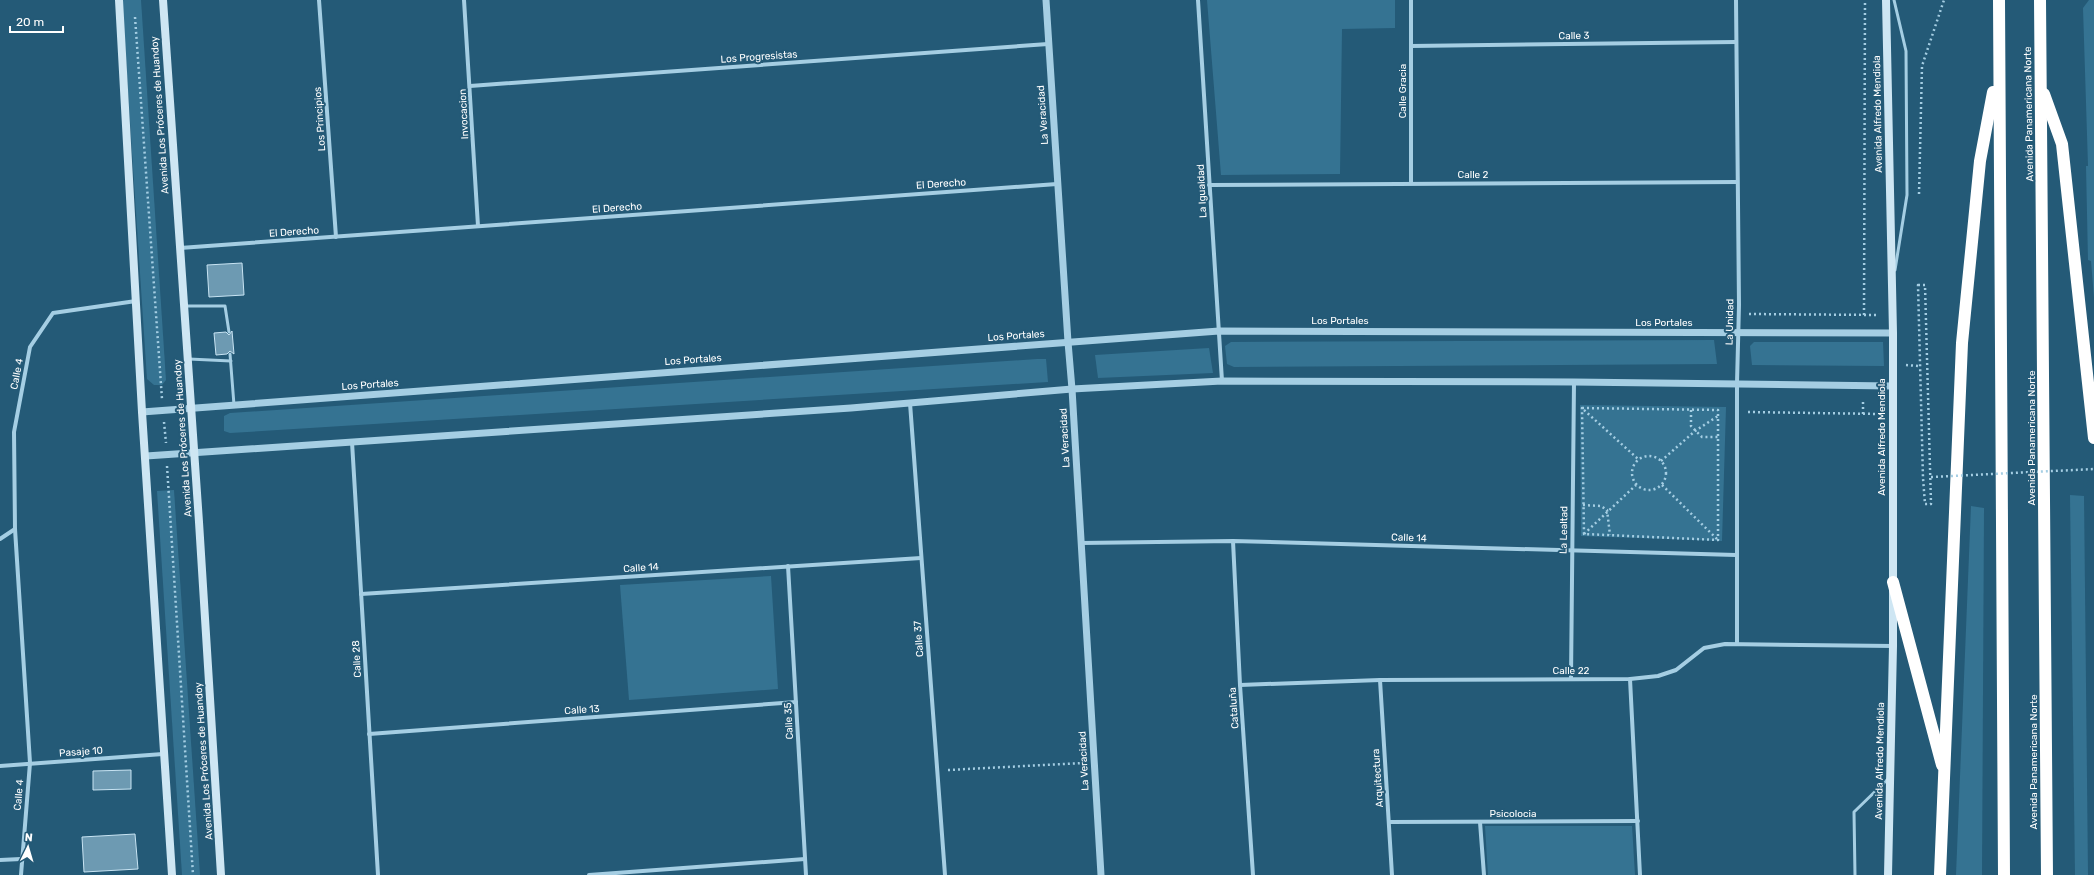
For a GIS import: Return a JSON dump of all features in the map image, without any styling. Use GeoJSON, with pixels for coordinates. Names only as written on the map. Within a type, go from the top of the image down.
{"type":"FeatureCollection","features":[{"type":"Feature","properties":{"kind":"highway"},"geometry":{"type":"LineString","coordinates":[[1999,0],[2004,875]]}},
{"type":"Feature","properties":{"kind":"highway","name":"Avenida Panamericana Norte"},"geometry":{"type":"LineString","coordinates":[[2040,0],[2047,875]]}},
{"type":"Feature","properties":{"kind":"highway"},"geometry":{"type":"LineString","coordinates":[[1940,875],[1962,343],[1980,161],[1999,66]]}},
{"type":"Feature","properties":{"kind":"highway"},"geometry":{"type":"LineString","coordinates":[[2041,86],[2062,144],[2094,438]]}},
{"type":"Feature","properties":{"kind":"highway"},"geometry":{"type":"LineString","coordinates":[[1893,582],[1945,776]]}},
{"type":"Feature","properties":{"kind":"main road"},"geometry":{"type":"LineString","coordinates":[[119,0],[142,412],[172,875]]}},
{"type":"Feature","properties":{"kind":"main road","name":"Avenida Los Próceres de Huandoy"},"geometry":{"type":"LineString","coordinates":[[163,0],[178,248],[191,408],[221,875]]}},
{"type":"Feature","properties":{"kind":"main road","name":"Avenida Alfredo Mendiola"},"geometry":{"type":"LineString","coordinates":[[1886,0],[1891,295],[1893,333],[1893,646],[1888,875]]}},
{"type":"Feature","properties":{"kind":"street","name":"Los Principios"},"geometry":{"type":"LineString","coordinates":[[319,0],[336,237]]}},
{"type":"Feature","properties":{"kind":"street","name":"Invocacion"},"geometry":{"type":"LineString","coordinates":[[464,0],[478,226]]}},
{"type":"Feature","properties":{"kind":"street","name":"La Veracidad"},"geometry":{"type":"LineString","coordinates":[[1046,0],[1057,184],[1072,389],[1100,875]]}},
{"type":"Feature","properties":{"kind":"street","name":"La Igualdad"},"geometry":{"type":"LineString","coordinates":[[1198,0],[1222,381]]}},
{"type":"Feature","properties":{"kind":"street","name":"Calle Gracia"},"geometry":{"type":"LineString","coordinates":[[1411,0],[1411,183]]}},
{"type":"Feature","properties":{"kind":"street","name":"La Unidad"},"geometry":{"type":"LineString","coordinates":[[1736,0],[1738,333],[1736,555],[1737,644]]}},
{"type":"Feature","properties":{"kind":"street","name":"Calle 3"},"geometry":{"type":"LineString","coordinates":[[1411,46],[1736,42]]}},
{"type":"Feature","properties":{"kind":"street","name":"Los Progresistas"},"geometry":{"type":"LineString","coordinates":[[470,86],[1048,44]]}},
{"type":"Feature","properties":{"kind":"street","name":"Calle 2"},"geometry":{"type":"LineString","coordinates":[[1209,185],[1737,182]]}},
{"type":"Feature","properties":{"kind":"street","name":"El Derecho"},"geometry":{"type":"LineString","coordinates":[[178,248],[1057,184]]}},
{"type":"Feature","properties":{"kind":"street","name":"Calle 4"},"geometry":{"type":"LineString","coordinates":[[21,875],[21,859],[30,763],[15,529],[14,432],[30,347],[52,313],[136,301]]}},
{"type":"Feature","properties":{"kind":"street","name":"Los Portales"},"geometry":{"type":"LineString","coordinates":[[142,412],[1219,331],[1893,333]]}},
{"type":"Feature","properties":{"kind":"street"},"geometry":{"type":"LineString","coordinates":[[146,456],[910,403],[1072,389],[1222,381],[1737,383],[1892,386]]}},
{"type":"Feature","properties":{"kind":"street","name":"La Lealtad"},"geometry":{"type":"LineString","coordinates":[[1571,679],[1574,382]]}},
{"type":"Feature","properties":{"kind":"street","name":"Calle 37"},"geometry":{"type":"LineString","coordinates":[[910,403],[945,875]]}},
{"type":"Feature","properties":{"kind":"street","name":"Calle 28"},"geometry":{"type":"LineString","coordinates":[[352,442],[378,875]]}},
{"type":"Feature","properties":{"kind":"street"},"geometry":{"type":"LineString","coordinates":[[0,539],[15,529]]}},
{"type":"Feature","properties":{"kind":"street","name":"Calle 14"},"geometry":{"type":"LineString","coordinates":[[1081,543],[1233,541],[1736,555]]}},
{"type":"Feature","properties":{"kind":"street","name":"Cataluña"},"geometry":{"type":"LineString","coordinates":[[1233,541],[1240,685],[1253,875]]}},
{"type":"Feature","properties":{"kind":"street","name":"Calle 14"},"geometry":{"type":"LineString","coordinates":[[361,594],[921,558]]}},
{"type":"Feature","properties":{"kind":"street","name":"Calle 35"},"geometry":{"type":"LineString","coordinates":[[788,566],[806,875]]}},
{"type":"Feature","properties":{"kind":"street","name":"Calle 22"},"geometry":{"type":"LineString","coordinates":[[1240,685],[1380,680],[1630,678],[1658,676],[1676,670],[1704,648],[1737,644],[1893,646]]}},
{"type":"Feature","properties":{"kind":"street"},"geometry":{"type":"LineString","coordinates":[[1630,678],[1640,875]]}},
{"type":"Feature","properties":{"kind":"street","name":"Arquitectura"},"geometry":{"type":"LineString","coordinates":[[1380,680],[1392,875]]}},
{"type":"Feature","properties":{"kind":"street","name":"Calle 13"},"geometry":{"type":"LineString","coordinates":[[369,734],[796,702]]}},
{"type":"Feature","properties":{"kind":"street","name":"Pasaje 10"},"geometry":{"type":"LineString","coordinates":[[0,766],[163,754]]}},
{"type":"Feature","properties":{"kind":"street","name":"Psicolocia"},"geometry":{"type":"LineString","coordinates":[[1388,822],[1638,822]]}},
{"type":"Feature","properties":{"kind":"street"},"geometry":{"type":"LineString","coordinates":[[1480,822],[1484,875]]}},
{"type":"Feature","properties":{"kind":"street"},"geometry":{"type":"LineString","coordinates":[[0,860],[21,859]]}},
{"type":"Feature","properties":{"kind":"street"},"geometry":{"type":"LineString","coordinates":[[589,875],[805,859]]}},
{"type":"Feature","properties":{"kind":"lane"},"geometry":{"type":"LineString","coordinates":[[1891,295],[1907,195],[1906,51],[1894,0]]}},
{"type":"Feature","properties":{"kind":"lane"},"geometry":{"type":"LineString","coordinates":[[183,306],[225,306],[229,332]]}},
{"type":"Feature","properties":{"kind":"lane"},"geometry":{"type":"LineString","coordinates":[[230,354],[234,405]]}},
{"type":"Feature","properties":{"kind":"lane"},"geometry":{"type":"LineString","coordinates":[[187,359],[231,361]]}},
{"type":"Feature","properties":{"kind":"lane"},"geometry":{"type":"LineString","coordinates":[[1855,875],[1854,812],[1890,777]]}},
{"type":"Feature","properties":{"kind":"path"},"geometry":{"type":"LineString","coordinates":[[1864,315],[1865,0]]}},
{"type":"Feature","properties":{"kind":"path"},"geometry":{"type":"LineString","coordinates":[[134,15],[164,410],[193,875]]}},
{"type":"Feature","properties":{"kind":"path"},"geometry":{"type":"LineString","coordinates":[[1918,285],[1925,285],[1931,477],[1931,504],[1925,504],[1919,366],[1918,285]]}},
{"type":"Feature","properties":{"kind":"path"},"geometry":{"type":"LineString","coordinates":[[1748,314],[1877,315]]}},
{"type":"Feature","properties":{"kind":"path"},"geometry":{"type":"LineString","coordinates":[[1905,366],[1919,366]]}},
{"type":"Feature","properties":{"kind":"path"},"geometry":{"type":"LineString","coordinates":[[1863,402],[1863,414]]}},
{"type":"Feature","properties":{"kind":"path"},"geometry":{"type":"LineString","coordinates":[[1582,408],[1718,410],[1718,540]]}},
{"type":"Feature","properties":{"kind":"path"},"geometry":{"type":"LineString","coordinates":[[1582,408],[1638,459]]}},
{"type":"Feature","properties":{"kind":"path"},"geometry":{"type":"LineString","coordinates":[[1582,408],[1584,534]]}},
{"type":"Feature","properties":{"kind":"path"},"geometry":{"type":"LineString","coordinates":[[1691,410],[1691,426],[1695,431],[1702,437],[1718,437]]}},
{"type":"Feature","properties":{"kind":"path"},"geometry":{"type":"LineString","coordinates":[[1737,412],[1870,414]]}},
{"type":"Feature","properties":{"kind":"path"},"geometry":{"type":"LineString","coordinates":[[1661,460],[1695,431],[1718,416]]}},
{"type":"Feature","properties":{"kind":"path"},"geometry":{"type":"LineString","coordinates":[[1650,456],[1661,460],[1666,473],[1662,485],[1649,491],[1636,485],[1632,479],[1632,472],[1638,459],[1650,456]]}},
{"type":"Feature","properties":{"kind":"path"},"geometry":{"type":"LineString","coordinates":[[1931,477],[2094,469]]}},
{"type":"Feature","properties":{"kind":"path"},"geometry":{"type":"LineString","coordinates":[[1584,534],[1607,510],[1636,485]]}},
{"type":"Feature","properties":{"kind":"path"},"geometry":{"type":"LineString","coordinates":[[1662,485],[1718,540]]}},
{"type":"Feature","properties":{"kind":"path"},"geometry":{"type":"LineString","coordinates":[[1583,505],[1601,506],[1607,510],[1610,535]]}},
{"type":"Feature","properties":{"kind":"path"},"geometry":{"type":"LineString","coordinates":[[1584,534],[1718,540]]}},
{"type":"Feature","properties":{"kind":"path"},"geometry":{"type":"LineString","coordinates":[[937,770],[1094,762]]}},
{"type":"Feature","properties":{"kind":"shaded area"},"geometry":{"type":"Polygon","coordinates":[[[122,0],[141,0],[166,380],[162,385],[154,385],[147,379],[122,0]]]}},
{"type":"Feature","properties":{"kind":"shaded area"},"geometry":{"type":"Polygon","coordinates":[[[1207,0],[1395,0],[1395,28],[1342,29],[1340,174],[1221,175],[1207,0]]]}},
{"type":"Feature","properties":{"kind":"shaded area"},"geometry":{"type":"Polygon","coordinates":[[[2089,0],[2094,0],[2094,298],[2091,261],[2088,260],[2086,166],[2088,166],[2083,8],[2089,0]]]}},
{"type":"Feature","properties":{"kind":"shaded area"},"geometry":{"type":"Polygon","coordinates":[[[1714,340],[1717,364],[1234,367],[1227,364],[1225,346],[1231,342],[1714,340]]]}},
{"type":"Feature","properties":{"kind":"shaded area"},"geometry":{"type":"Polygon","coordinates":[[[1754,342],[1883,342],[1884,366],[1752,365],[1750,346],[1754,342]]]}},
{"type":"Feature","properties":{"kind":"shaded area"},"geometry":{"type":"Polygon","coordinates":[[[1209,348],[1213,373],[1098,378],[1095,355],[1209,348]]]}},
{"type":"Feature","properties":{"kind":"shaded area"},"geometry":{"type":"Polygon","coordinates":[[[1046,359],[1048,382],[230,433],[224,431],[224,416],[230,413],[1046,359]]]}},
{"type":"Feature","properties":{"kind":"shaded area"},"geometry":{"type":"Polygon","coordinates":[[[1580,405],[1726,407],[1722,541],[1581,536],[1580,405]]]}},
{"type":"Feature","properties":{"kind":"shaded area"},"geometry":{"type":"Polygon","coordinates":[[[174,490],[200,875],[182,875],[157,491],[174,490]]]}},
{"type":"Feature","properties":{"kind":"shaded area"},"geometry":{"type":"Polygon","coordinates":[[[2070,495],[2084,496],[2088,875],[2075,875],[2070,495]]]}},
{"type":"Feature","properties":{"kind":"shaded area"},"geometry":{"type":"Polygon","coordinates":[[[1971,506],[1984,508],[1982,875],[1956,875],[1971,506]]]}},
{"type":"Feature","properties":{"kind":"shaded area"},"geometry":{"type":"Polygon","coordinates":[[[771,576],[778,689],[629,700],[620,585],[771,576]]]}},
{"type":"Feature","properties":{"kind":"shaded area"},"geometry":{"type":"Polygon","coordinates":[[[1485,826],[1632,826],[1635,875],[1488,875],[1485,826]]]}},
{"type":"Feature","properties":{"kind":"building"},"geometry":{"type":"Polygon","coordinates":[[[242,263],[244,295],[209,297],[207,265],[242,263]]]}},
{"type":"Feature","properties":{"kind":"building"},"geometry":{"type":"Polygon","coordinates":[[[232,331],[234,354],[230,351],[227,354],[216,355],[214,333],[226,332],[229,335],[232,331]]]}},
{"type":"Feature","properties":{"kind":"building"},"geometry":{"type":"Polygon","coordinates":[[[131,770],[131,789],[93,790],[93,771],[131,770]]]}},
{"type":"Feature","properties":{"kind":"building"},"geometry":{"type":"Polygon","coordinates":[[[135,834],[138,869],[84,872],[82,837],[135,834]]]}}]}
